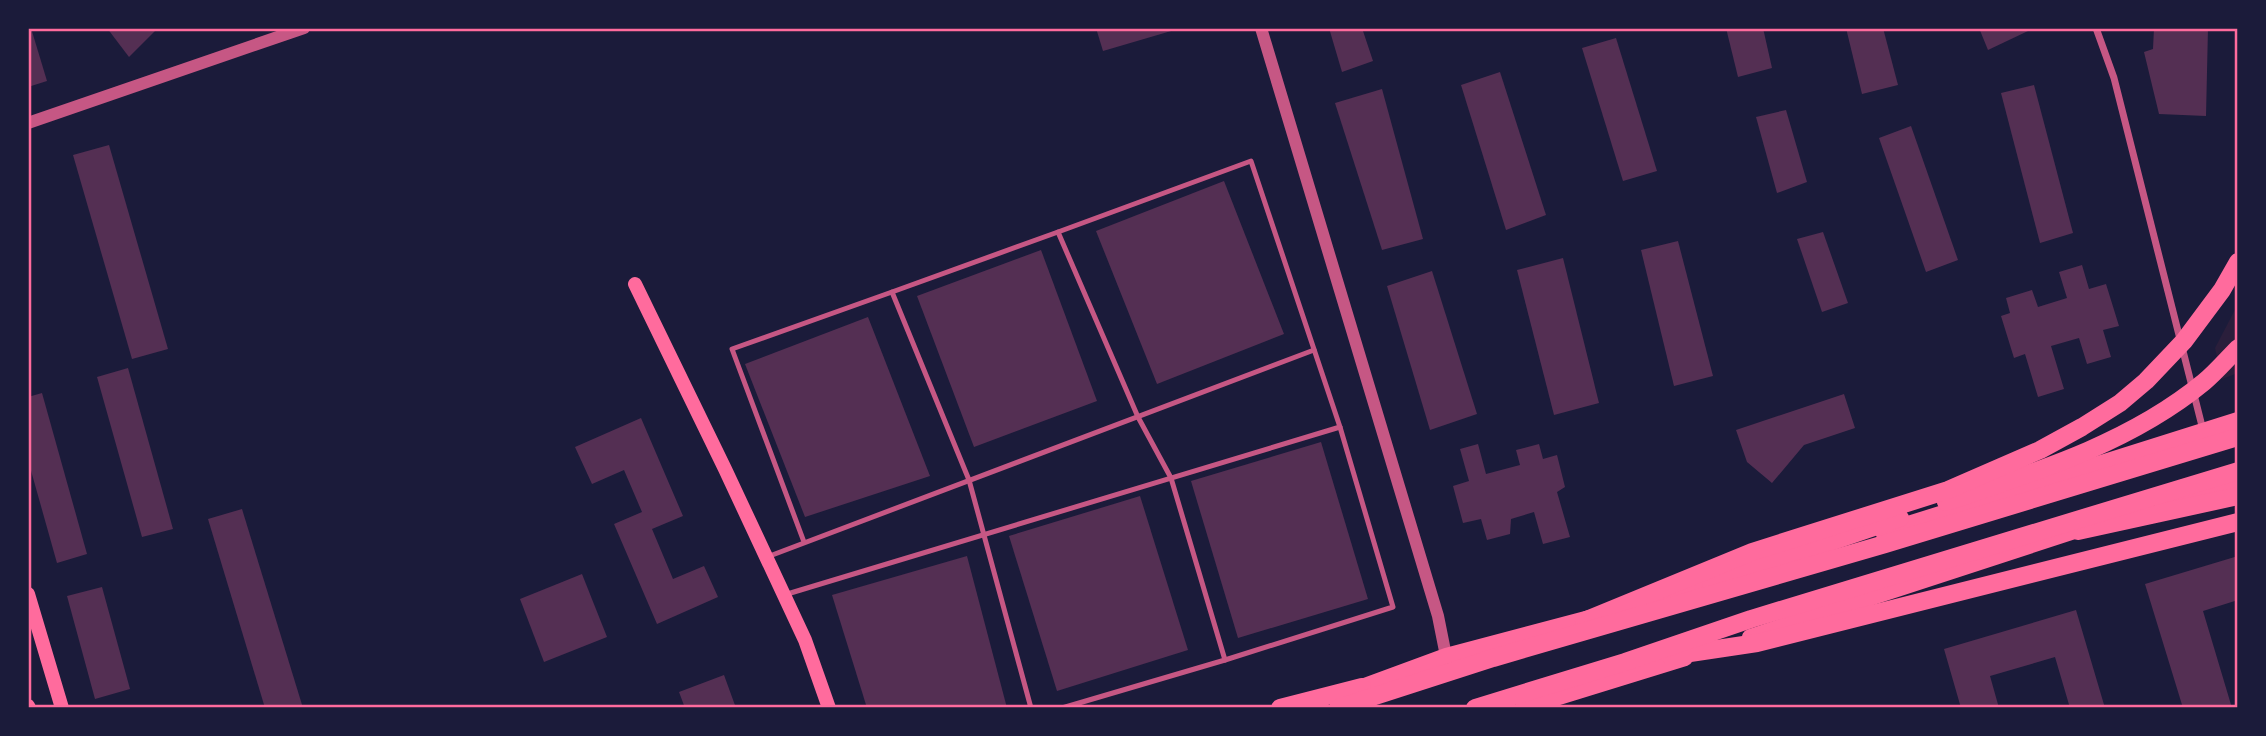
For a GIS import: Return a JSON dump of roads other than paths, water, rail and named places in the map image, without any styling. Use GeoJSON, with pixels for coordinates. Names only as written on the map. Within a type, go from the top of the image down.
{"type":"FeatureCollection","features":[{"type":"Feature","properties":{"kind":"highway"},"geometry":{"type":"LineString","coordinates":[[1493,658],[1752,552],[1948,491],[2040,450],[2120,403],[2146,381],[2202,318],[2238,261]]}},
{"type":"Feature","properties":{"kind":"highway"},"geometry":{"type":"LineString","coordinates":[[1338,708],[1493,658],[1955,500],[2089,450],[2175,404],[2238,348]]}},
{"type":"Feature","properties":{"kind":"highway"},"geometry":{"type":"LineString","coordinates":[[1493,658],[2238,437]]}},
{"type":"Feature","properties":{"kind":"highway"},"geometry":{"type":"LineString","coordinates":[[1475,708],[1625,662],[1751,619],[2238,471]]}},
{"type":"Feature","properties":{"kind":"highway"},"geometry":{"type":"LineString","coordinates":[[1948,560],[2238,495]]}},
{"type":"Feature","properties":{"kind":"highway"},"geometry":{"type":"LineString","coordinates":[[1625,662],[1757,643],[2238,522]]}},
{"type":"Feature","properties":{"kind":"highway"},"geometry":{"type":"LineString","coordinates":[[1280,708],[1362,687]]}},
{"type":"Feature","properties":{"kind":"main road"},"geometry":{"type":"LineString","coordinates":[[635,284],[805,640],[829,708]]}},
{"type":"Feature","properties":{"kind":"main road"},"geometry":{"type":"LineString","coordinates":[[1306,708],[1446,656],[1760,571],[2238,419]]}},
{"type":"Feature","properties":{"kind":"main road"},"geometry":{"type":"LineString","coordinates":[[1523,708],[1735,642],[2110,519],[2238,484]]}},
{"type":"Feature","properties":{"kind":"main road"},"geometry":{"type":"LineString","coordinates":[[28,594],[62,708]]}},
{"type":"Feature","properties":{"kind":"street"},"geometry":{"type":"LineString","coordinates":[[28,123],[304,28]]}},
{"type":"Feature","properties":{"kind":"street"},"geometry":{"type":"LineString","coordinates":[[1261,28],[1438,616],[1446,656]]}},
{"type":"Feature","properties":{"kind":"street"},"geometry":{"type":"LineString","coordinates":[[2096,28],[2114,78],[2203,431]]}},
{"type":"Feature","properties":{"kind":"lane"},"geometry":{"type":"LineString","coordinates":[[804,542],[732,349],[1251,161],[1340,427],[1393,607],[1062,708]]}},
{"type":"Feature","properties":{"kind":"lane"},"geometry":{"type":"LineString","coordinates":[[1058,232],[1138,416],[1171,478],[1225,660]]}},
{"type":"Feature","properties":{"kind":"lane"},"geometry":{"type":"LineString","coordinates":[[892,292],[970,480],[1031,708]]}},
{"type":"Feature","properties":{"kind":"lane"},"geometry":{"type":"LineString","coordinates":[[766,557],[1314,350]]}},
{"type":"Feature","properties":{"kind":"lane"},"geometry":{"type":"LineString","coordinates":[[784,595],[1340,427]]}}]}
